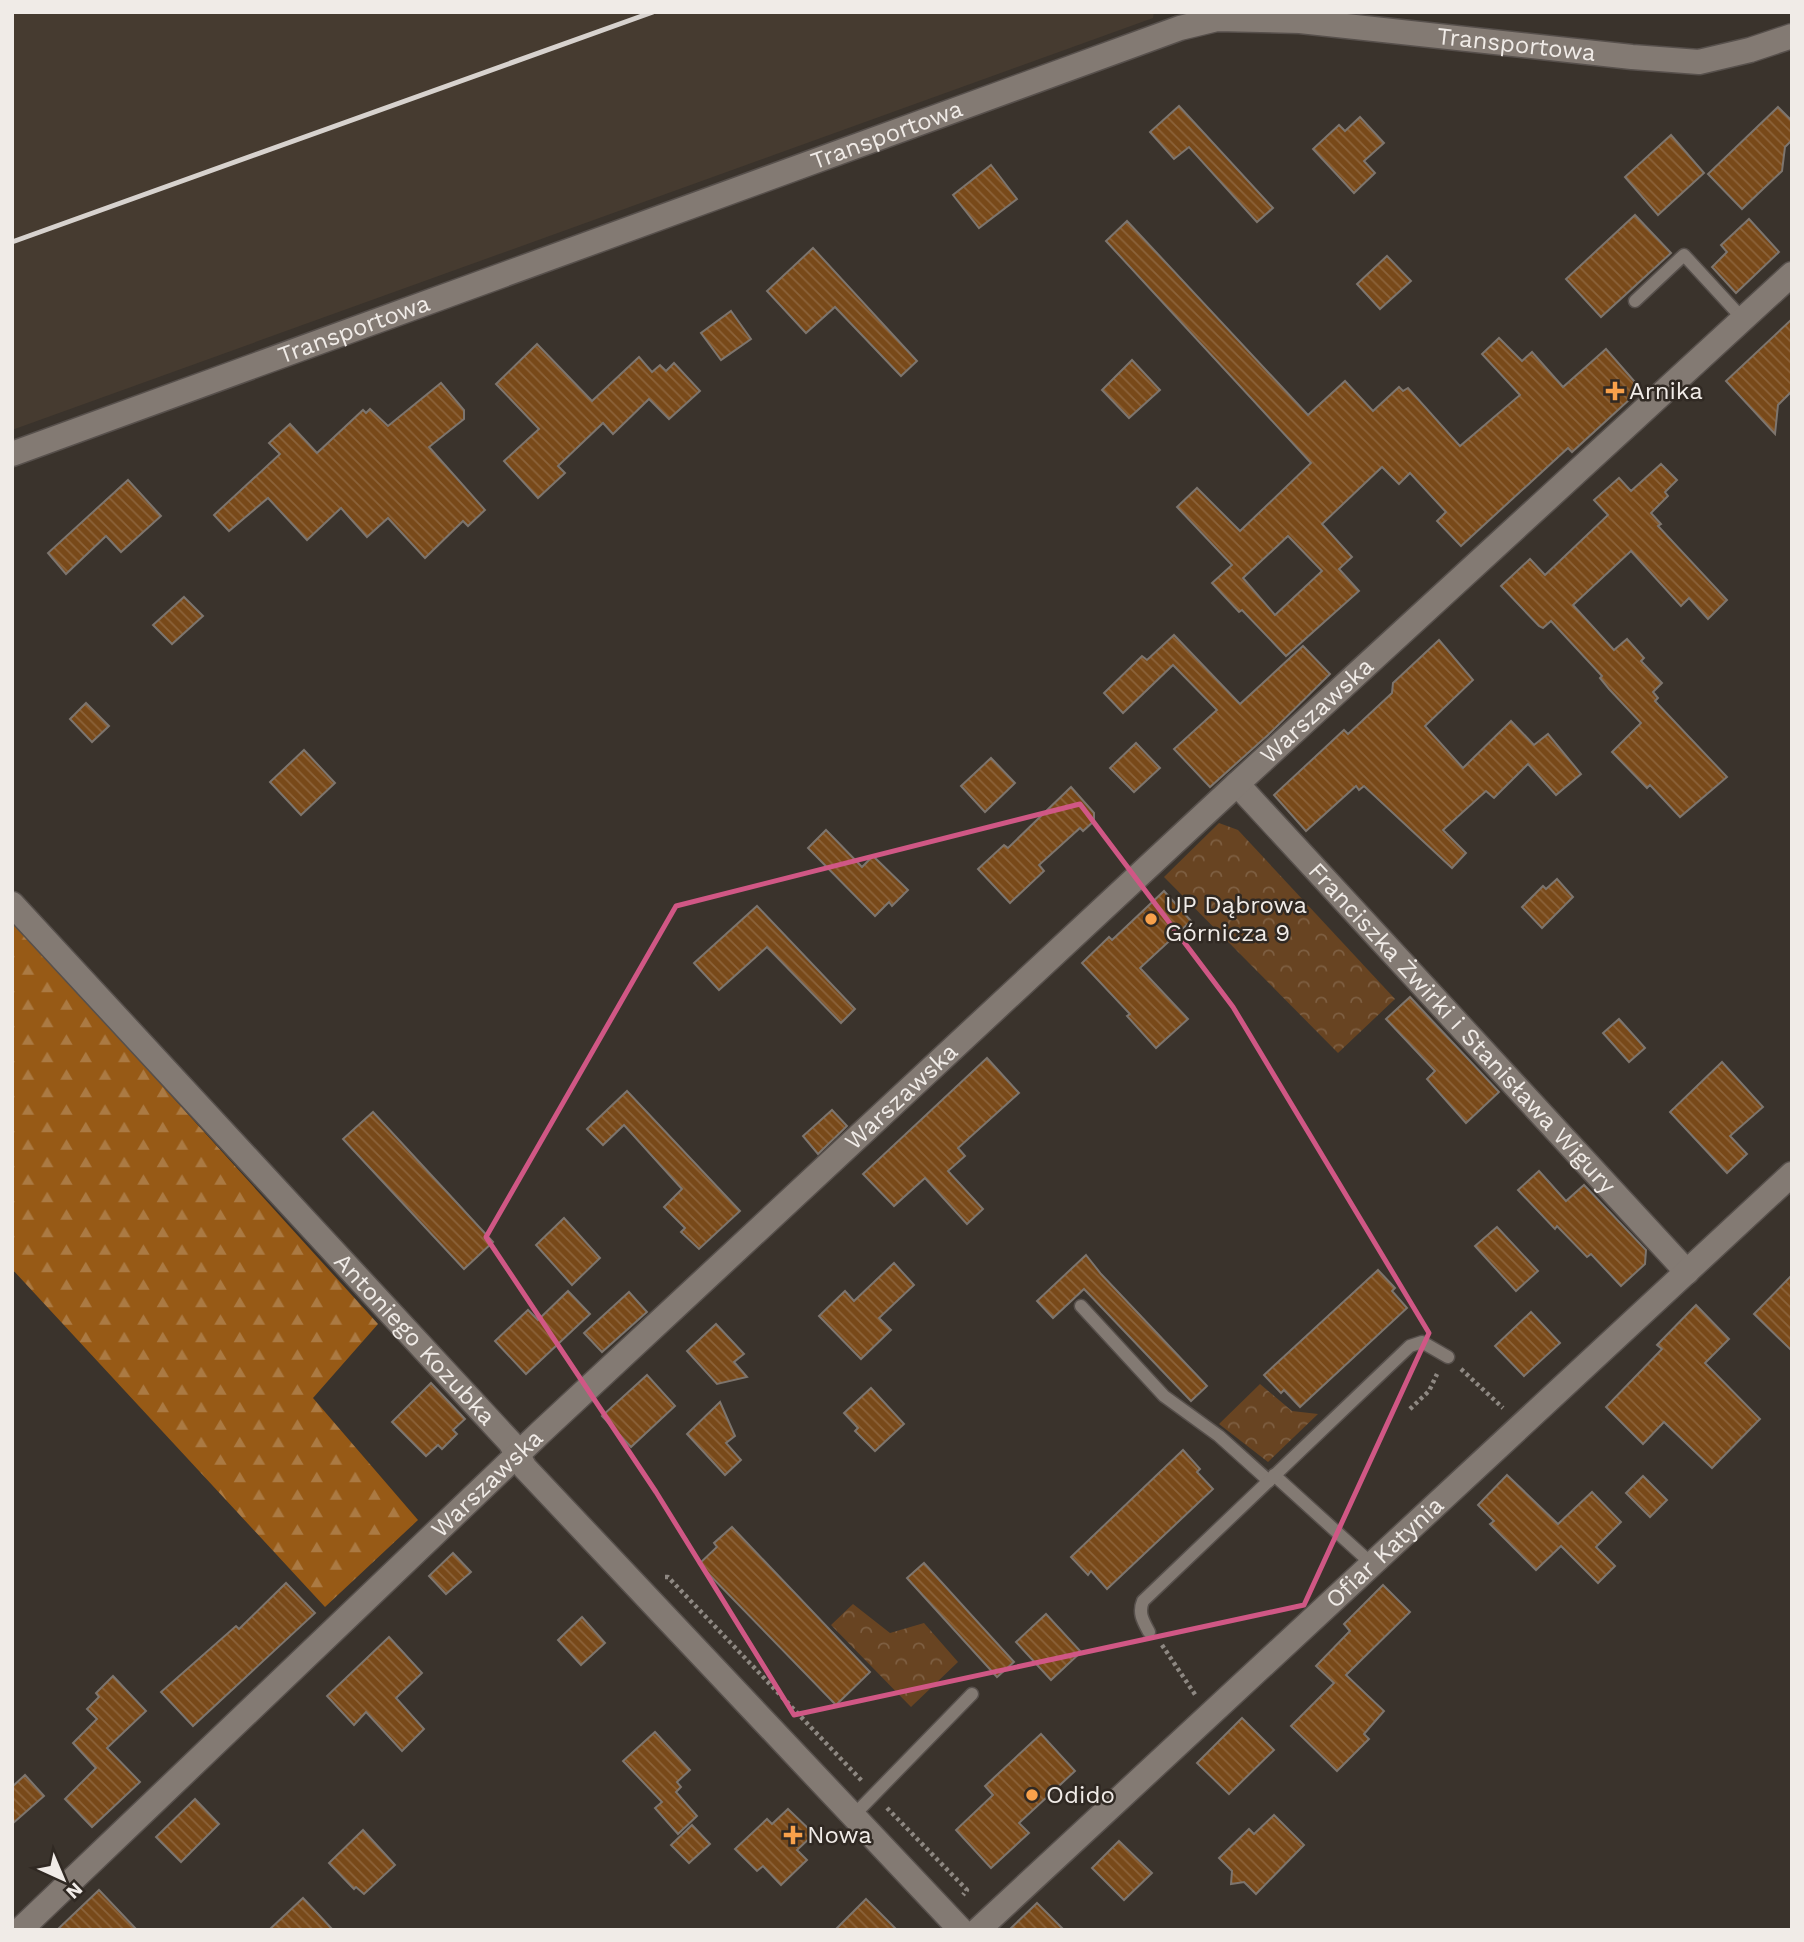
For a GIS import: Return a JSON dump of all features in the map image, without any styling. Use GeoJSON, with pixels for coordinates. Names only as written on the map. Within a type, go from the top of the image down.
{"type":"FeatureCollection","features":[{"type":"Feature","properties":{"kind":"street","name":"Transportowa"},"geometry":{"type":"LineString","coordinates":[[12,454],[1179,20],[1300,17],[1379,20],[1632,57],[1699,62],[1750,50],[1792,36]]}},
{"type":"Feature","properties":{"kind":"street","name":"Warszawska"},"geometry":{"type":"LineString","coordinates":[[20,1930],[517,1455],[1237,784],[1792,274]]}},
{"type":"Feature","properties":{"kind":"street","name":"Franciszka Żwirki i Stanisława Wigury"},"geometry":{"type":"LineString","coordinates":[[1237,784],[1687,1272]]}},
{"type":"Feature","properties":{"kind":"street","name":"Antoniego Kozubka"},"geometry":{"type":"LineString","coordinates":[[12,904],[510,1442],[524,1468],[961,1930]]}},
{"type":"Feature","properties":{"kind":"street","name":"Ofiar Katynia"},"geometry":{"type":"LineString","coordinates":[[978,1930],[1792,1174]]}},
{"type":"Feature","properties":{"kind":"lane"},"geometry":{"type":"LineString","coordinates":[[1635,301],[1684,255],[1744,319]]}},
{"type":"Feature","properties":{"kind":"lane"},"geometry":{"type":"LineString","coordinates":[[1080,1306],[1164,1396],[1272,1478],[1372,1564]]}},
{"type":"Feature","properties":{"kind":"lane"},"geometry":{"type":"LineString","coordinates":[[1149,1632],[1141,1616],[1143,1601],[1409,1346],[1422,1342],[1448,1357]]}},
{"type":"Feature","properties":{"kind":"lane"},"geometry":{"type":"LineString","coordinates":[[853,1816],[972,1694]]}},
{"type":"Feature","properties":{"kind":"path"},"geometry":{"type":"LineString","coordinates":[[1410,1409],[1429,1391],[1448,1357],[1522,1425]]}},
{"type":"Feature","properties":{"kind":"path"},"geometry":{"type":"LineString","coordinates":[[1149,1632],[1168,1651],[1208,1716]]}},
{"type":"Feature","properties":{"kind":"highlighted area"},"geometry":{"type":"Polygon","coordinates":[[[1080,804],[1233,1007],[1429,1333],[1304,1605],[794,1715],[656,1492],[486,1237],[676,906],[1080,804]]]}},
{"type":"Feature","properties":{"kind":"shaded area"},"geometry":{"type":"Polygon","coordinates":[[[12,12],[1154,12],[1153,18],[12,430],[12,12]]]}},
{"type":"Feature","properties":{"kind":"green space"},"geometry":{"type":"Polygon","coordinates":[[[1219,823],[1238,830],[1395,999],[1338,1053],[1164,877],[1219,823]]]}},
{"type":"Feature","properties":{"kind":"green space"},"geometry":{"type":"Polygon","coordinates":[[[12,920],[378,1324],[313,1398],[418,1520],[325,1607],[12,1269],[12,920]]]}},
{"type":"Feature","properties":{"kind":"green space"},"geometry":{"type":"Polygon","coordinates":[[[1260,1384],[1292,1411],[1318,1414],[1268,1462],[1219,1424],[1260,1384]]]}},
{"type":"Feature","properties":{"kind":"green space"},"geometry":{"type":"Polygon","coordinates":[[[853,1604],[890,1633],[924,1623],[958,1662],[911,1707],[831,1625],[853,1604]]]}},
{"type":"Feature","properties":{"kind":"building"},"geometry":{"type":"Polygon","coordinates":[[[1179,106],[1273,208],[1257,222],[1189,147],[1174,159],[1150,132],[1179,106]]]}},
{"type":"Feature","properties":{"kind":"building"},"geometry":{"type":"Polygon","coordinates":[[[1778,107],[1792,121],[1792,140],[1785,147],[1782,171],[1742,209],[1708,174],[1778,107]]]}},
{"type":"Feature","properties":{"kind":"building"},"geometry":{"type":"Polygon","coordinates":[[[1360,117],[1384,143],[1364,161],[1375,173],[1354,193],[1313,149],[1339,125],[1345,131],[1360,117]]]}},
{"type":"Feature","properties":{"kind":"building"},"geometry":{"type":"Polygon","coordinates":[[[1671,135],[1704,173],[1658,215],[1625,177],[1671,135]]]}},
{"type":"Feature","properties":{"kind":"building"},"geometry":{"type":"Polygon","coordinates":[[[991,165],[1017,199],[979,228],[953,195],[991,165]]]}},
{"type":"Feature","properties":{"kind":"building"},"geometry":{"type":"Polygon","coordinates":[[[1635,215],[1671,253],[1601,317],[1566,279],[1635,215]]]}},
{"type":"Feature","properties":{"kind":"building"},"geometry":{"type":"Polygon","coordinates":[[[1749,219],[1779,252],[1736,293],[1712,267],[1727,252],[1721,245],[1749,219]]]}},
{"type":"Feature","properties":{"kind":"building"},"geometry":{"type":"Polygon","coordinates":[[[1127,221],[1308,415],[1345,381],[1373,411],[1399,387],[1403,391],[1408,388],[1460,446],[1520,395],[1482,354],[1499,338],[1522,361],[1532,352],[1563,387],[1606,349],[1641,389],[1572,452],[1568,448],[1461,546],[1437,521],[1446,512],[1410,473],[1399,484],[1382,467],[1322,524],[1352,557],[1339,569],[1359,591],[1286,656],[1212,583],[1232,565],[1177,507],[1197,488],[1240,531],[1311,463],[1106,241],[1127,221]],[[1288,536],[1243,578],[1275,615],[1322,571],[1288,536]]]}},
{"type":"Feature","properties":{"kind":"building"},"geometry":{"type":"Polygon","coordinates":[[[813,248],[917,361],[901,376],[835,307],[806,333],[767,291],[813,248]]]}},
{"type":"Feature","properties":{"kind":"building"},"geometry":{"type":"Polygon","coordinates":[[[1387,256],[1411,281],[1380,309],[1357,284],[1387,256]]]}},
{"type":"Feature","properties":{"kind":"building"},"geometry":{"type":"Polygon","coordinates":[[[731,311],[751,339],[721,360],[701,333],[731,311]]]}},
{"type":"Feature","properties":{"kind":"building"},"geometry":{"type":"Polygon","coordinates":[[[1792,319],[1792,391],[1778,405],[1775,434],[1726,381],[1792,319]]]}},
{"type":"Feature","properties":{"kind":"building"},"geometry":{"type":"Polygon","coordinates":[[[537,344],[592,401],[639,357],[652,372],[660,365],[666,371],[674,363],[700,391],[669,419],[649,399],[613,434],[603,423],[558,466],[565,473],[538,498],[504,461],[539,429],[496,384],[537,344]]]}},
{"type":"Feature","properties":{"kind":"building"},"geometry":{"type":"Polygon","coordinates":[[[1132,360],[1160,390],[1129,418],[1102,390],[1132,360]]]}},
{"type":"Feature","properties":{"kind":"building"},"geometry":{"type":"Polygon","coordinates":[[[441,383],[464,410],[464,419],[429,447],[485,510],[468,526],[463,521],[425,558],[388,518],[367,537],[341,508],[307,540],[268,498],[229,531],[214,515],[280,454],[269,443],[290,424],[317,453],[363,410],[366,413],[370,409],[388,426],[441,383]]]}},
{"type":"Feature","properties":{"kind":"building"},"geometry":{"type":"Polygon","coordinates":[[[1661,464],[1677,480],[1665,492],[1668,496],[1651,513],[1661,524],[1658,526],[1727,600],[1708,619],[1689,598],[1681,606],[1631,551],[1573,605],[1614,650],[1627,639],[1644,658],[1641,661],[1662,683],[1653,692],[1658,698],[1655,701],[1727,777],[1680,817],[1650,785],[1647,788],[1612,752],[1641,723],[1551,621],[1543,628],[1539,626],[1501,586],[1530,559],[1545,575],[1608,515],[1594,500],[1619,478],[1631,491],[1661,464]]]}},
{"type":"Feature","properties":{"kind":"building"},"geometry":{"type":"Polygon","coordinates":[[[128,480],[161,516],[121,552],[106,536],[66,574],[48,553],[128,480]]]}},
{"type":"Feature","properties":{"kind":"building"},"geometry":{"type":"Polygon","coordinates":[[[184,597],[203,616],[172,644],[153,625],[184,597]]]}},
{"type":"Feature","properties":{"kind":"building"},"geometry":{"type":"Polygon","coordinates":[[[1174,635],[1240,704],[1303,646],[1330,674],[1210,787],[1174,749],[1217,710],[1173,665],[1123,713],[1104,693],[1142,656],[1147,660],[1174,635]]]}},
{"type":"Feature","properties":{"kind":"building"},"geometry":{"type":"Polygon","coordinates":[[[1439,640],[1473,680],[1425,726],[1463,768],[1511,721],[1534,745],[1548,734],[1581,774],[1556,795],[1528,764],[1494,798],[1486,791],[1443,830],[1466,853],[1452,868],[1364,786],[1359,790],[1356,786],[1306,831],[1274,795],[1344,730],[1348,734],[1392,693],[1393,683],[1439,640]]]}},
{"type":"Feature","properties":{"kind":"building"},"geometry":{"type":"Polygon","coordinates":[[[86,703],[109,726],[92,742],[70,719],[86,703]]]}},
{"type":"Feature","properties":{"kind":"building"},"geometry":{"type":"Polygon","coordinates":[[[1136,743],[1160,768],[1134,792],[1110,768],[1136,743]]]}},
{"type":"Feature","properties":{"kind":"building"},"geometry":{"type":"Polygon","coordinates":[[[304,750],[335,783],[301,815],[270,782],[304,750]]]}},
{"type":"Feature","properties":{"kind":"building"},"geometry":{"type":"Polygon","coordinates":[[[991,758],[1015,783],[985,812],[961,786],[991,758]]]}},
{"type":"Feature","properties":{"kind":"building"},"geometry":{"type":"Polygon","coordinates":[[[1071,787],[1094,813],[1094,821],[1083,831],[1080,828],[1039,865],[1044,871],[1010,903],[978,869],[1004,845],[1008,848],[1071,787]]]}},
{"type":"Feature","properties":{"kind":"building"},"geometry":{"type":"Polygon","coordinates":[[[826,830],[862,867],[873,856],[908,890],[892,906],[889,902],[875,916],[808,848],[826,830]]]}},
{"type":"Feature","properties":{"kind":"building"},"geometry":{"type":"Polygon","coordinates":[[[1557,879],[1573,897],[1542,928],[1522,907],[1543,886],[1546,889],[1557,879]]]}},
{"type":"Feature","properties":{"kind":"building"},"geometry":{"type":"Polygon","coordinates":[[[1164,891],[1191,921],[1140,968],[1188,1019],[1156,1048],[1127,1016],[1130,1014],[1082,963],[1109,937],[1112,940],[1164,891]]]}},
{"type":"Feature","properties":{"kind":"building"},"geometry":{"type":"Polygon","coordinates":[[[757,906],[855,1009],[841,1023],[767,947],[719,990],[694,963],[757,906]]]}},
{"type":"Feature","properties":{"kind":"building"},"geometry":{"type":"Polygon","coordinates":[[[1410,997],[1499,1092],[1466,1123],[1427,1079],[1435,1071],[1386,1019],[1410,997]]]}},
{"type":"Feature","properties":{"kind":"building"},"geometry":{"type":"Polygon","coordinates":[[[1619,1019],[1645,1048],[1629,1062],[1603,1033],[1619,1019]]]}},
{"type":"Feature","properties":{"kind":"building"},"geometry":{"type":"Polygon","coordinates":[[[987,1058],[1019,1093],[958,1148],[965,1156],[948,1171],[983,1209],[967,1224],[925,1178],[894,1206],[863,1174],[987,1058]]]}},
{"type":"Feature","properties":{"kind":"building"},"geometry":{"type":"Polygon","coordinates":[[[1722,1062],[1763,1107],[1730,1136],[1747,1154],[1727,1173],[1670,1112],[1722,1062]]]}},
{"type":"Feature","properties":{"kind":"building"},"geometry":{"type":"Polygon","coordinates":[[[627,1091],[740,1211],[699,1249],[681,1232],[685,1228],[664,1207],[682,1189],[624,1125],[603,1145],[587,1129],[627,1091]]]}},
{"type":"Feature","properties":{"kind":"building"},"geometry":{"type":"Polygon","coordinates":[[[832,1110],[847,1126],[818,1154],[803,1136],[832,1110]]]}},
{"type":"Feature","properties":{"kind":"building"},"geometry":{"type":"Polygon","coordinates":[[[373,1112],[493,1242],[464,1269],[343,1139],[373,1112]]]}},
{"type":"Feature","properties":{"kind":"building"},"geometry":{"type":"Polygon","coordinates":[[[1539,1171],[1566,1201],[1584,1185],[1646,1250],[1645,1264],[1621,1286],[1591,1254],[1587,1257],[1557,1226],[1555,1229],[1518,1190],[1539,1171]]]}},
{"type":"Feature","properties":{"kind":"building"},"geometry":{"type":"Polygon","coordinates":[[[564,1218],[600,1258],[572,1285],[536,1245],[564,1218]]]}},
{"type":"Feature","properties":{"kind":"building"},"geometry":{"type":"Polygon","coordinates":[[[1497,1227],[1538,1271],[1516,1291],[1475,1246],[1497,1227]]]}},
{"type":"Feature","properties":{"kind":"building"},"geometry":{"type":"Polygon","coordinates":[[[1086,1255],[1207,1386],[1191,1401],[1084,1289],[1053,1318],[1037,1301],[1086,1255]]]}},
{"type":"Feature","properties":{"kind":"building"},"geometry":{"type":"Polygon","coordinates":[[[894,1263],[914,1285],[879,1318],[891,1330],[861,1359],[819,1316],[845,1291],[854,1301],[894,1263]]]}},
{"type":"Feature","properties":{"kind":"building"},"geometry":{"type":"Polygon","coordinates":[[[1378,1270],[1395,1288],[1392,1291],[1407,1308],[1300,1407],[1284,1390],[1281,1393],[1264,1375],[1378,1270]]]}},
{"type":"Feature","properties":{"kind":"building"},"geometry":{"type":"Polygon","coordinates":[[[1792,1275],[1792,1351],[1754,1314],[1792,1275]]]}},
{"type":"Feature","properties":{"kind":"building"},"geometry":{"type":"Polygon","coordinates":[[[568,1291],[590,1314],[526,1374],[495,1341],[528,1310],[538,1320],[568,1291]]]}},
{"type":"Feature","properties":{"kind":"building"},"geometry":{"type":"Polygon","coordinates":[[[629,1292],[647,1312],[602,1352],[584,1333],[629,1292]]]}},
{"type":"Feature","properties":{"kind":"building"},"geometry":{"type":"Polygon","coordinates":[[[1696,1305],[1729,1339],[1705,1363],[1760,1419],[1712,1468],[1664,1422],[1643,1444],[1606,1407],[1662,1349],[1657,1345],[1696,1305]]]}},
{"type":"Feature","properties":{"kind":"building"},"geometry":{"type":"Polygon","coordinates":[[[1531,1312],[1560,1343],[1524,1376],[1495,1346],[1531,1312]]]}},
{"type":"Feature","properties":{"kind":"building"},"geometry":{"type":"Polygon","coordinates":[[[716,1324],[744,1354],[734,1362],[747,1377],[717,1384],[687,1351],[716,1324]]]}},
{"type":"Feature","properties":{"kind":"building"},"geometry":{"type":"Polygon","coordinates":[[[647,1375],[675,1406],[631,1447],[602,1416],[647,1375]]]}},
{"type":"Feature","properties":{"kind":"building"},"geometry":{"type":"Polygon","coordinates":[[[431,1383],[465,1419],[453,1430],[457,1434],[442,1449],[438,1445],[426,1456],[392,1422],[431,1383]]]}},
{"type":"Feature","properties":{"kind":"building"},"geometry":{"type":"Polygon","coordinates":[[[871,1388],[904,1424],[875,1451],[855,1431],[858,1428],[844,1413],[871,1388]]]}},
{"type":"Feature","properties":{"kind":"building"},"geometry":{"type":"Polygon","coordinates":[[[720,1402],[735,1436],[726,1443],[741,1460],[725,1475],[687,1434],[720,1402]]]}},
{"type":"Feature","properties":{"kind":"building"},"geometry":{"type":"Polygon","coordinates":[[[1183,1450],[1200,1469],[1197,1472],[1213,1489],[1107,1589],[1091,1571],[1088,1575],[1071,1557],[1183,1450]]]}},
{"type":"Feature","properties":{"kind":"building"},"geometry":{"type":"Polygon","coordinates":[[[1507,1475],[1558,1524],[1592,1492],[1621,1522],[1596,1547],[1615,1566],[1598,1583],[1561,1546],[1536,1570],[1490,1524],[1494,1521],[1478,1505],[1507,1475]]]}},
{"type":"Feature","properties":{"kind":"building"},"geometry":{"type":"Polygon","coordinates":[[[1643,1476],[1667,1500],[1650,1517],[1626,1493],[1643,1476]]]}},
{"type":"Feature","properties":{"kind":"building"},"geometry":{"type":"Polygon","coordinates":[[[732,1527],[870,1672],[836,1705],[699,1564],[717,1547],[714,1543],[732,1527]]]}},
{"type":"Feature","properties":{"kind":"building"},"geometry":{"type":"Polygon","coordinates":[[[453,1553],[471,1572],[446,1594],[429,1576],[453,1553]]]}},
{"type":"Feature","properties":{"kind":"building"},"geometry":{"type":"Polygon","coordinates":[[[924,1563],[1014,1662],[997,1677],[907,1578],[924,1563]]]}},
{"type":"Feature","properties":{"kind":"building"},"geometry":{"type":"Polygon","coordinates":[[[286,1583],[315,1613],[193,1726],[161,1692],[236,1626],[239,1629],[286,1583]]]}},
{"type":"Feature","properties":{"kind":"building"},"geometry":{"type":"Polygon","coordinates":[[[1383,1585],[1410,1612],[1346,1675],[1384,1711],[1364,1734],[1369,1739],[1337,1771],[1291,1726],[1334,1683],[1316,1666],[1350,1631],[1344,1624],[1383,1585]]]}},
{"type":"Feature","properties":{"kind":"building"},"geometry":{"type":"Polygon","coordinates":[[[1046,1614],[1081,1652],[1051,1680],[1016,1642],[1046,1614]]]}},
{"type":"Feature","properties":{"kind":"building"},"geometry":{"type":"Polygon","coordinates":[[[582,1617],[605,1643],[581,1665],[558,1640],[582,1617]]]}},
{"type":"Feature","properties":{"kind":"building"},"geometry":{"type":"Polygon","coordinates":[[[389,1637],[422,1673],[396,1698],[424,1729],[402,1751],[366,1712],[354,1725],[327,1696],[389,1637]]]}},
{"type":"Feature","properties":{"kind":"building"},"geometry":{"type":"Polygon","coordinates":[[[113,1676],[146,1711],[107,1748],[140,1782],[92,1827],[65,1799],[96,1768],[73,1743],[97,1719],[87,1709],[99,1697],[96,1693],[113,1676]]]}},
{"type":"Feature","properties":{"kind":"building"},"geometry":{"type":"Polygon","coordinates":[[[1242,1718],[1274,1750],[1229,1794],[1197,1763],[1242,1718]]]}},
{"type":"Feature","properties":{"kind":"building"},"geometry":{"type":"Polygon","coordinates":[[[655,1732],[690,1770],[677,1782],[681,1787],[676,1792],[697,1816],[678,1834],[655,1808],[662,1802],[623,1761],[655,1732]]]}},
{"type":"Feature","properties":{"kind":"building"},"geometry":{"type":"Polygon","coordinates":[[[1041,1734],[1075,1771],[1019,1823],[1029,1833],[991,1868],[956,1830],[993,1795],[985,1786],[1041,1734]]]}},
{"type":"Feature","properties":{"kind":"building"},"geometry":{"type":"Polygon","coordinates":[[[25,1775],[44,1796],[12,1824],[12,1787],[25,1775]]]}},
{"type":"Feature","properties":{"kind":"building"},"geometry":{"type":"Polygon","coordinates":[[[195,1799],[219,1824],[181,1862],[156,1837],[195,1799]]]}},
{"type":"Feature","properties":{"kind":"building"},"geometry":{"type":"Polygon","coordinates":[[[788,1809],[814,1834],[797,1850],[807,1860],[781,1885],[763,1866],[757,1871],[735,1849],[767,1819],[772,1824],[788,1809]]]}},
{"type":"Feature","properties":{"kind":"building"},"geometry":{"type":"Polygon","coordinates":[[[1274,1815],[1304,1845],[1256,1894],[1244,1882],[1231,1884],[1232,1871],[1219,1858],[1249,1829],[1254,1834],[1274,1815]]]}},
{"type":"Feature","properties":{"kind":"building"},"geometry":{"type":"Polygon","coordinates":[[[692,1825],[710,1844],[689,1863],[671,1845],[692,1825]]]}},
{"type":"Feature","properties":{"kind":"building"},"geometry":{"type":"Polygon","coordinates":[[[363,1830],[395,1865],[364,1894],[356,1887],[354,1889],[329,1863],[363,1830]]]}},
{"type":"Feature","properties":{"kind":"building"},"geometry":{"type":"Polygon","coordinates":[[[1119,1841],[1152,1873],[1124,1900],[1092,1868],[1119,1841]]]}},
{"type":"Feature","properties":{"kind":"building"},"geometry":{"type":"Polygon","coordinates":[[[99,1890],[137,1930],[57,1930],[99,1890]]]}},
{"type":"Feature","properties":{"kind":"building"},"geometry":{"type":"Polygon","coordinates":[[[303,1898],[333,1930],[269,1930],[303,1898]]]}},
{"type":"Feature","properties":{"kind":"building"},"geometry":{"type":"Polygon","coordinates":[[[866,1899],[897,1930],[835,1930],[866,1899]]]}},
{"type":"Feature","properties":{"kind":"building"},"geometry":{"type":"Polygon","coordinates":[[[1037,1903],[1064,1930],[1009,1930],[1037,1903]]]}},
{"type":"Feature","properties":{"kind":"railway"},"geometry":{"type":"LineString","coordinates":[[12,242],[653,12]]}},
{"type":"Feature","properties":{"kind":"place","name":"Arnika"},"geometry":{"type":"Point","coordinates":[1615,391]}},
{"type":"Feature","properties":{"kind":"place","name":"UP Dąbrowa Górnicza 9"},"geometry":{"type":"Point","coordinates":[1151,919]}},
{"type":"Feature","properties":{"kind":"place","name":"Odido"},"geometry":{"type":"Point","coordinates":[1032,1795]}},
{"type":"Feature","properties":{"kind":"place","name":"Nowa"},"geometry":{"type":"Point","coordinates":[793,1835]}}]}
